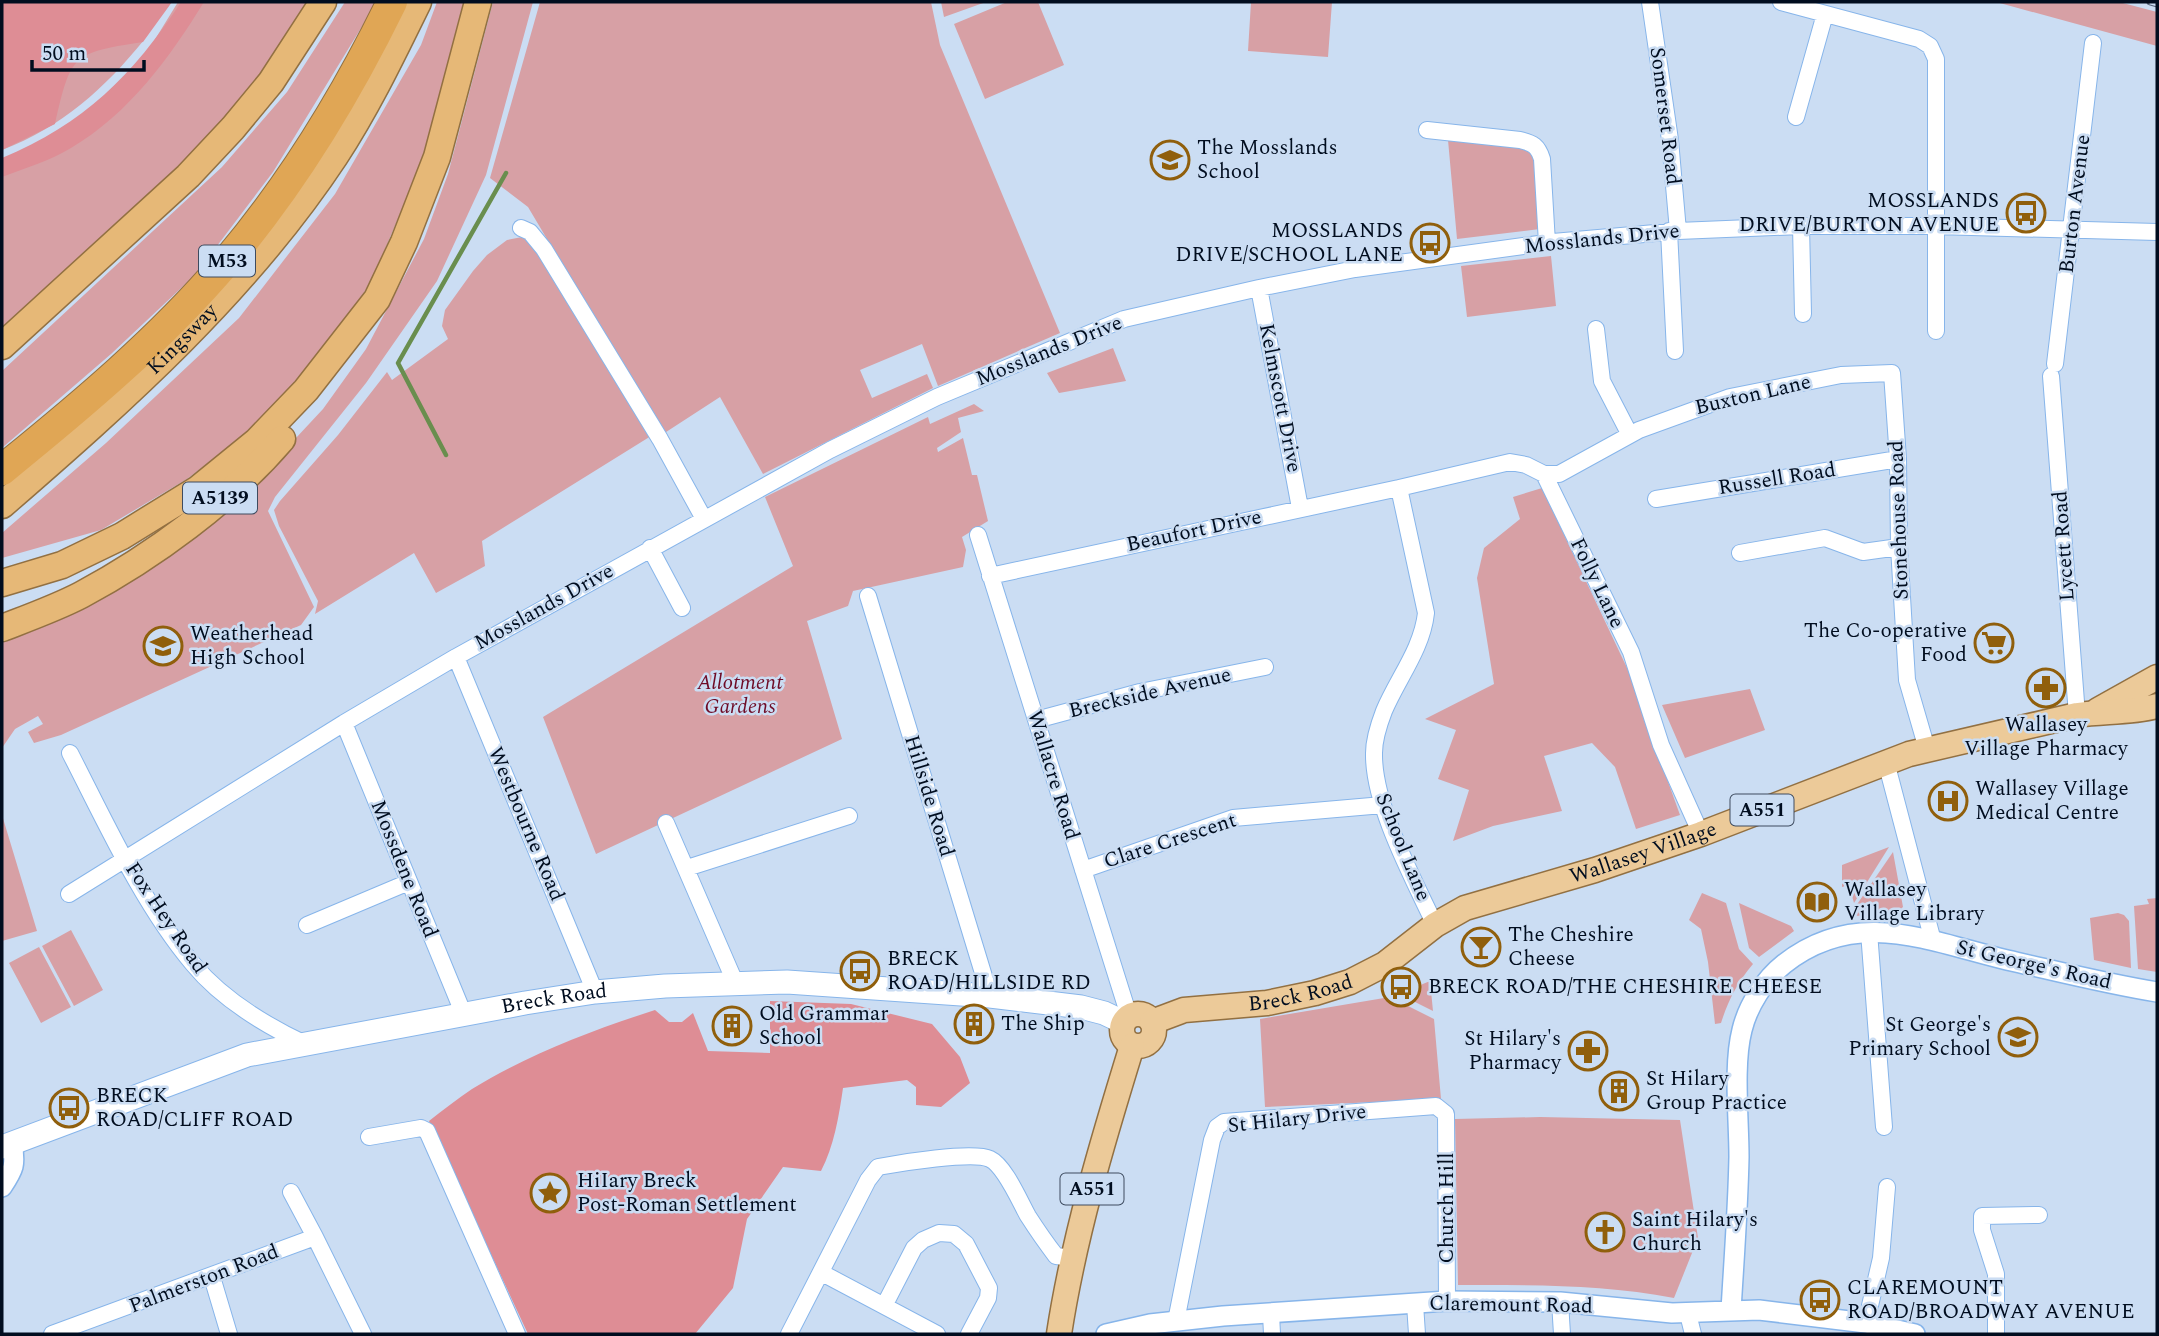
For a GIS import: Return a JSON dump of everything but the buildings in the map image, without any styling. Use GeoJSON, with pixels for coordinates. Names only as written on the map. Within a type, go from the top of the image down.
{"type":"FeatureCollection","features":[{"type":"Feature","properties":{"kind":"highway"},"geometry":{"type":"LineString","coordinates":[[2,346],[188,176],[233,128],[271,82],[324,2]]}},
{"type":"Feature","properties":{"kind":"highway","name":"M53"},"geometry":{"type":"LineString","coordinates":[[2,470],[55,427],[162,331],[227,261],[278,197],[320,135],[362,63],[392,2]]}},
{"type":"Feature","properties":{"kind":"highway","name":"Kingsway"},"geometry":{"type":"LineString","coordinates":[[2,505],[177,348],[248,271],[286,225],[335,156],[378,84],[418,2]]}},
{"type":"Feature","properties":{"kind":"highway","name":"A5139"},"geometry":{"type":"LineString","coordinates":[[2,628],[78,596],[121,573],[177,534],[275,447],[309,408],[342,361],[377,299],[404,242],[437,157],[478,2]]}},
{"type":"Feature","properties":{"kind":"highway","name":"A5139"},"geometry":{"type":"LineString","coordinates":[[2,583],[62,565],[122,536],[198,489],[257,441],[306,390],[377,299]]}},
{"type":"Feature","properties":{"kind":"main road","name":"Wallasey Village"},"geometry":{"type":"LineString","coordinates":[[2085,714],[2157,677]]}},
{"type":"Feature","properties":{"kind":"main road","name":"Wallasey Village"},"geometry":{"type":"LineString","coordinates":[[1435,925],[1465,908],[1595,870],[1701,834],[1886,762],[1927,749],[2085,714],[2119,713],[2157,706]]}},
{"type":"Feature","properties":{"kind":"main road","name":"Breck Road"},"geometry":{"type":"LineString","coordinates":[[7,1145],[247,1055],[595,992],[735,982],[787,982],[990,996],[1081,1007],[1135,1020],[1184,1010],[1266,1003],[1315,993],[1350,982],[1385,964],[1435,925]]}},
{"type":"Feature","properties":{"kind":"main road","name":"A551"},"geometry":{"type":"LineString","coordinates":[[1059,1334],[1073,1258],[1116,1091],[1132,1046],[1148,1043],[1154,1034],[1135,1020]]}},
{"type":"Feature","properties":{"kind":"street","name":"Somerset Road"},"geometry":{"type":"LineString","coordinates":[[1650,2],[1670,140],[1675,351]]}},
{"type":"Feature","properties":{"kind":"street"},"geometry":{"type":"LineString","coordinates":[[1781,2],[1919,39],[1930,46],[1936,60],[1936,331]]}},
{"type":"Feature","properties":{"kind":"street"},"geometry":{"type":"LineString","coordinates":[[1796,117],[1825,14]]}},
{"type":"Feature","properties":{"kind":"street","name":"Burton Avenue"},"geometry":{"type":"LineString","coordinates":[[2053,370],[2093,43]]}},
{"type":"Feature","properties":{"kind":"street"},"geometry":{"type":"LineString","coordinates":[[1427,130],[1520,140],[1534,144],[1542,159],[1547,243]]}},
{"type":"Feature","properties":{"kind":"street","name":"Mosslands Drive"},"geometry":{"type":"LineString","coordinates":[[69,894],[344,723],[650,548],[877,426],[937,397],[1124,319],[1355,269],[1547,243],[1674,231],[1801,226],[1935,226],[2157,232]]}},
{"type":"Feature","properties":{"kind":"street"},"geometry":{"type":"LineString","coordinates":[[1801,226],[1803,314]]}},
{"type":"Feature","properties":{"kind":"street"},"geometry":{"type":"LineString","coordinates":[[521,228],[530,232],[544,249],[660,439],[704,519]]}},
{"type":"Feature","properties":{"kind":"street","name":"Kelmscott Drive"},"geometry":{"type":"LineString","coordinates":[[1259,288],[1300,508]]}},
{"type":"Feature","properties":{"kind":"street"},"geometry":{"type":"LineString","coordinates":[[1596,329],[1602,382],[1630,435]]}},
{"type":"Feature","properties":{"kind":"street","name":"Lycett Road"},"geometry":{"type":"LineString","coordinates":[[2053,370],[2085,714]]}},
{"type":"Feature","properties":{"kind":"street","name":"Buxton Lane"},"geometry":{"type":"LineString","coordinates":[[1544,474],[1559,474],[1630,435],[1677,414],[1730,397],[1841,375],[1892,373]]}},
{"type":"Feature","properties":{"kind":"street","name":"Stonehouse Road"},"geometry":{"type":"LineString","coordinates":[[1892,373],[1907,680],[1927,749]]}},
{"type":"Feature","properties":{"kind":"street","name":"Russell Road"},"geometry":{"type":"LineString","coordinates":[[1656,499],[1898,459]]}},
{"type":"Feature","properties":{"kind":"street"},"geometry":{"type":"LineString","coordinates":[[1399,488],[1510,462],[1526,465],[1544,474]]}},
{"type":"Feature","properties":{"kind":"street","name":"Folly Lane"},"geometry":{"type":"LineString","coordinates":[[1544,474],[1631,652],[1661,745],[1701,834]]}},
{"type":"Feature","properties":{"kind":"street","name":"Beaufort Drive"},"geometry":{"type":"LineString","coordinates":[[990,576],[1399,488]]}},
{"type":"Feature","properties":{"kind":"street","name":"School Lane"},"geometry":{"type":"LineString","coordinates":[[1399,488],[1426,613],[1424,632],[1384,710],[1377,730],[1374,752],[1376,780],[1383,805],[1435,925]]}},
{"type":"Feature","properties":{"kind":"street","name":"Wallacre Road"},"geometry":{"type":"LineString","coordinates":[[978,535],[1083,870],[1135,1020]]}},
{"type":"Feature","properties":{"kind":"street"},"geometry":{"type":"LineString","coordinates":[[1740,553],[1825,538],[1863,552],[1899,547]]}},
{"type":"Feature","properties":{"kind":"street"},"geometry":{"type":"LineString","coordinates":[[650,548],[682,608]]}},
{"type":"Feature","properties":{"kind":"street","name":"Hillside Road"},"geometry":{"type":"LineString","coordinates":[[868,596],[990,996]]}},
{"type":"Feature","properties":{"kind":"street","name":"Westbourne Road"},"geometry":{"type":"LineString","coordinates":[[456,657],[595,992]]}},
{"type":"Feature","properties":{"kind":"street","name":"Breckside Avenue"},"geometry":{"type":"LineString","coordinates":[[1036,720],[1140,692],[1265,667]]}},
{"type":"Feature","properties":{"kind":"street","name":"Mossdene Road"},"geometry":{"type":"LineString","coordinates":[[344,723],[464,1015]]}},
{"type":"Feature","properties":{"kind":"street","name":"Fox Hey Road"},"geometry":{"type":"LineString","coordinates":[[70,753],[125,859],[164,924],[193,965],[223,994],[285,1035],[305,1044]]}},
{"type":"Feature","properties":{"kind":"street"},"geometry":{"type":"LineString","coordinates":[[1886,762],[1933,941]]}},
{"type":"Feature","properties":{"kind":"street","name":"Clare Crescent"},"geometry":{"type":"LineString","coordinates":[[1083,870],[1233,817],[1383,805]]}},
{"type":"Feature","properties":{"kind":"street"},"geometry":{"type":"LineString","coordinates":[[687,868],[849,816]]}},
{"type":"Feature","properties":{"kind":"street"},"geometry":{"type":"LineString","coordinates":[[666,823],[735,982]]}},
{"type":"Feature","properties":{"kind":"street"},"geometry":{"type":"LineString","coordinates":[[307,925],[409,882]]}},
{"type":"Feature","properties":{"kind":"street"},"geometry":{"type":"LineString","coordinates":[[1869,932],[1884,1127]]}},
{"type":"Feature","properties":{"kind":"street","name":"St George's Road"},"geometry":{"type":"LineString","coordinates":[[1731,1310],[1738,1221],[1739,1061],[1742,1029],[1755,999],[1772,973],[1800,951],[1838,935],[1896,933],[2157,992]]}},
{"type":"Feature","properties":{"kind":"street","name":"St Hilary Drive"},"geometry":{"type":"LineString","coordinates":[[1175,1321],[1212,1140],[1217,1127],[1224,1122],[1436,1106],[1447,1114]]}},
{"type":"Feature","properties":{"kind":"street","name":"Church Hill"},"geometry":{"type":"LineString","coordinates":[[1447,1114],[1447,1301]]}},
{"type":"Feature","properties":{"kind":"street"},"geometry":{"type":"LineString","coordinates":[[369,1137],[421,1128],[427,1131],[517,1334]]}},
{"type":"Feature","properties":{"kind":"street"},"geometry":{"type":"LineString","coordinates":[[2,1187],[13,1171],[15,1161],[7,1145]]}},
{"type":"Feature","properties":{"kind":"street"},"geometry":{"type":"LineString","coordinates":[[789,1334],[868,1180],[878,1167],[885,1165],[980,1156],[992,1160],[1003,1172],[1044,1242],[1056,1256],[1073,1258]]}},
{"type":"Feature","properties":{"kind":"street"},"geometry":{"type":"LineString","coordinates":[[1866,1323],[1881,1258],[1887,1187]]}},
{"type":"Feature","properties":{"kind":"street"},"geometry":{"type":"LineString","coordinates":[[290,1192],[363,1334]]}},
{"type":"Feature","properties":{"kind":"street"},"geometry":{"type":"LineString","coordinates":[[1996,1334],[1996,1274],[1982,1230],[1982,1216],[2039,1215]]}},
{"type":"Feature","properties":{"kind":"street"},"geometry":{"type":"LineString","coordinates":[[884,1306],[914,1248],[923,1240],[939,1233],[954,1234],[966,1244],[989,1288],[988,1298],[969,1334]]}},
{"type":"Feature","properties":{"kind":"street","name":"Palmerston Road"},"geometry":{"type":"LineString","coordinates":[[52,1334],[315,1237]]}},
{"type":"Feature","properties":{"kind":"street"},"geometry":{"type":"LineString","coordinates":[[822,1273],[937,1334]]}},
{"type":"Feature","properties":{"kind":"street"},"geometry":{"type":"LineString","coordinates":[[212,1277],[229,1334]]}},
{"type":"Feature","properties":{"kind":"street","name":"Claremount Road"},"geometry":{"type":"LineString","coordinates":[[1106,1334],[1175,1321],[1447,1301],[1560,1302],[1688,1314],[1759,1310],[1866,1323],[1916,1334]]}},
{"type":"Feature","properties":{"kind":"street"},"geometry":{"type":"LineString","coordinates":[[1560,1302],[1562,1334]]}},
{"type":"Feature","properties":{"kind":"street"},"geometry":{"type":"LineString","coordinates":[[1415,1304],[1417,1334]]}},
{"type":"Feature","properties":{"kind":"street"},"geometry":{"type":"LineString","coordinates":[[1271,1314],[1272,1334]]}},
{"type":"Feature","properties":{"kind":"street"},"geometry":{"type":"LineString","coordinates":[[1688,1314],[1693,1334]]}},
{"type":"Feature","properties":{"kind":"street"},"geometry":{"type":"LineString","coordinates":[[98,1318],[103,1334]]}},
{"type":"Feature","properties":{"kind":"green space"},"geometry":{"type":"Polygon","coordinates":[[[2,2],[144,40],[113,75],[80,105],[44,130],[2,150],[2,2]]]}},
{"type":"Feature","properties":{"kind":"green space"},"geometry":{"type":"Polygon","coordinates":[[[178,2],[310,2],[285,46],[201,148],[2,329],[2,164],[64,133],[143,59],[178,2]]]}},
{"type":"Feature","properties":{"kind":"green space"},"geometry":{"type":"Polygon","coordinates":[[[345,2],[377,2],[273,172],[195,275],[111,354],[2,448],[2,371],[222,167],[287,92],[345,2]]]}},
{"type":"Feature","properties":{"kind":"green space"},"geometry":{"type":"Polygon","coordinates":[[[437,2],[465,2],[422,162],[372,280],[338,333],[265,419],[187,479],[101,530],[2,558],[2,533],[106,443],[239,318],[335,194],[421,45],[437,2]]]}},
{"type":"Feature","properties":{"kind":"green space"},"geometry":{"type":"Polygon","coordinates":[[[493,2],[533,2],[486,175],[437,281],[366,383],[275,497],[268,511],[314,607],[301,625],[61,735],[34,743],[28,732],[43,724],[38,716],[15,729],[2,748],[2,641],[240,498],[323,409],[366,349],[424,239],[448,174],[493,2]]]}},
{"type":"Feature","properties":{"kind":"green space"},"geometry":{"type":"Polygon","coordinates":[[[540,2],[931,2],[940,45],[1060,333],[938,386],[922,344],[860,370],[872,398],[927,374],[933,388],[763,474],[720,397],[663,434],[528,207],[490,178],[540,2]]]}},
{"type":"Feature","properties":{"kind":"green space"},"geometry":{"type":"Polygon","coordinates":[[[941,2],[986,2],[944,17],[941,2]]]}},
{"type":"Feature","properties":{"kind":"green space"},"geometry":{"type":"Polygon","coordinates":[[[1007,2],[1038,2],[1064,65],[985,99],[954,24],[1007,2]]]}},
{"type":"Feature","properties":{"kind":"green space"},"geometry":{"type":"Polygon","coordinates":[[[1251,2],[1332,2],[1328,57],[1248,51],[1251,2]]]}},
{"type":"Feature","properties":{"kind":"green space"},"geometry":{"type":"Polygon","coordinates":[[[1996,2],[2119,2],[2157,12],[2157,46],[1996,2]]]}},
{"type":"Feature","properties":{"kind":"green space"},"geometry":{"type":"Polygon","coordinates":[[[1448,140],[1492,142],[1532,151],[1536,158],[1540,229],[1457,239],[1448,140]]]}},
{"type":"Feature","properties":{"kind":"green space"},"geometry":{"type":"Polygon","coordinates":[[[522,237],[531,241],[651,436],[482,541],[485,566],[436,593],[414,553],[315,614],[318,601],[279,526],[274,510],[387,372],[392,380],[448,339],[442,326],[445,310],[473,271],[487,255],[507,240],[522,237]]]}},
{"type":"Feature","properties":{"kind":"green space"},"geometry":{"type":"Polygon","coordinates":[[[1551,256],[1556,306],[1467,317],[1461,266],[1551,256]]]}},
{"type":"Feature","properties":{"kind":"green space"},"geometry":{"type":"Polygon","coordinates":[[[1113,348],[1126,381],[1059,393],[1047,373],[1113,348]]]}},
{"type":"Feature","properties":{"kind":"green space","name":"Allotment Gardens"},"geometry":{"type":"Polygon","coordinates":[[[974,404],[984,411],[958,418],[961,432],[937,448],[938,452],[963,438],[972,475],[977,475],[988,521],[962,537],[966,550],[963,567],[853,591],[848,606],[807,621],[842,739],[596,854],[543,717],[793,566],[765,497],[928,417],[930,424],[974,404]]]}},
{"type":"Feature","properties":{"kind":"green space"},"geometry":{"type":"Polygon","coordinates":[[[1542,488],[1628,670],[1680,815],[1636,829],[1615,767],[1592,743],[1544,756],[1562,811],[1493,826],[1453,841],[1469,790],[1438,779],[1456,730],[1425,719],[1494,684],[1477,578],[1484,548],[1520,519],[1513,497],[1542,488]]]}},
{"type":"Feature","properties":{"kind":"green space"},"geometry":{"type":"Polygon","coordinates":[[[1750,689],[1765,730],[1685,758],[1662,705],[1750,689]]]}},
{"type":"Feature","properties":{"kind":"green space"},"geometry":{"type":"Polygon","coordinates":[[[2,815],[37,931],[2,941],[2,815]]]}},
{"type":"Feature","properties":{"kind":"green space"},"geometry":{"type":"Polygon","coordinates":[[[1889,847],[1854,903],[1849,885],[1842,887],[1842,865],[1889,847]]]}},
{"type":"Feature","properties":{"kind":"green space"},"geometry":{"type":"Polygon","coordinates":[[[1893,852],[1903,907],[1893,915],[1849,916],[1893,852]]]}},
{"type":"Feature","properties":{"kind":"green space"},"geometry":{"type":"Polygon","coordinates":[[[1702,893],[1726,903],[1739,949],[1753,964],[1734,992],[1721,1023],[1715,1024],[1708,962],[1701,929],[1689,920],[1702,893]]]}},
{"type":"Feature","properties":{"kind":"green space"},"geometry":{"type":"Polygon","coordinates":[[[2157,898],[2157,972],[2138,969],[2134,906],[2149,904],[2147,899],[2157,898]]]}},
{"type":"Feature","properties":{"kind":"green space"},"geometry":{"type":"Polygon","coordinates":[[[1739,903],[1791,926],[1794,931],[1759,957],[1749,948],[1739,903]]]}},
{"type":"Feature","properties":{"kind":"green space"},"geometry":{"type":"Polygon","coordinates":[[[2118,913],[2129,921],[2131,968],[2094,960],[2090,918],[2118,913]]]}},
{"type":"Feature","properties":{"kind":"green space"},"geometry":{"type":"Polygon","coordinates":[[[71,930],[103,990],[74,1006],[42,946],[71,930]]]}},
{"type":"Feature","properties":{"kind":"green space"},"geometry":{"type":"Polygon","coordinates":[[[39,947],[71,1007],[41,1023],[9,963],[39,947]]]}},
{"type":"Feature","properties":{"kind":"green space"},"geometry":{"type":"Polygon","coordinates":[[[1430,981],[1433,1011],[1399,994],[1430,981]]]}},
{"type":"Feature","properties":{"kind":"green space"},"geometry":{"type":"Polygon","coordinates":[[[1390,997],[1434,1019],[1441,1099],[1265,1107],[1260,1019],[1390,997]]]}},
{"type":"Feature","properties":{"kind":"green space"},"geometry":{"type":"Polygon","coordinates":[[[1540,1117],[1680,1120],[1698,1238],[1674,1298],[1594,1288],[1458,1285],[1455,1119],[1540,1117]]]}},
{"type":"Feature","properties":{"kind":"shaded area"},"geometry":{"type":"Polygon","coordinates":[[[2,2],[172,2],[143,42],[101,50],[78,61],[65,84],[55,124],[2,150],[2,2]]]}},
{"type":"Feature","properties":{"kind":"shaded area"},"geometry":{"type":"Polygon","coordinates":[[[181,2],[204,2],[177,43],[130,101],[111,119],[71,148],[46,161],[2,177],[2,158],[58,130],[104,95],[144,52],[181,2]]]}},
{"type":"Feature","properties":{"kind":"shaded area"},"geometry":{"type":"Polygon","coordinates":[[[770,1001],[851,1004],[932,1024],[960,1057],[970,1083],[941,1107],[916,1105],[916,1087],[907,1080],[843,1088],[833,1141],[821,1171],[783,1167],[747,1219],[733,1288],[695,1334],[528,1334],[429,1121],[472,1089],[516,1065],[585,1035],[655,1010],[669,1022],[682,1022],[693,1013],[708,1051],[770,1053],[770,1001]]]}},
{"type":"Feature","properties":{"kind":"waterway"},"geometry":{"type":"LineString","coordinates":[[446,455],[398,363],[506,173]]}},
{"type":"Feature","properties":{"kind":"railway"},"geometry":{"type":"LineString","coordinates":[[2150,2],[2157,4]]}},
{"type":"Feature","properties":{"kind":"place","name":"The Mosslands School"},"geometry":{"type":"Point","coordinates":[1170,160]}},
{"type":"Feature","properties":{"kind":"place","name":"MOSSLANDS DRIVE/BURTON AVENUE"},"geometry":{"type":"Point","coordinates":[2026,213]}},
{"type":"Feature","properties":{"kind":"place","name":"MOSSLANDS DRIVE/SCHOOL LANE"},"geometry":{"type":"Point","coordinates":[1430,243]}},
{"type":"Feature","properties":{"kind":"place","name":"The Co-operative Food"},"geometry":{"type":"Point","coordinates":[1994,643]}},
{"type":"Feature","properties":{"kind":"place","name":"Weatherhead High School"},"geometry":{"type":"Point","coordinates":[163,646]}},
{"type":"Feature","properties":{"kind":"place","name":"Wallasey Village Pharmacy"},"geometry":{"type":"Point","coordinates":[2046,688]}},
{"type":"Feature","properties":{"kind":"place","name":"Wallasey Village Medical Centre"},"geometry":{"type":"Point","coordinates":[1948,801]}},
{"type":"Feature","properties":{"kind":"place","name":"Wallasey Village Library"},"geometry":{"type":"Point","coordinates":[1817,902]}},
{"type":"Feature","properties":{"kind":"place","name":"The Cheshire Cheese"},"geometry":{"type":"Point","coordinates":[1481,947]}},
{"type":"Feature","properties":{"kind":"place","name":"BRECK ROAD/HILLSIDE RD"},"geometry":{"type":"Point","coordinates":[860,971]}},
{"type":"Feature","properties":{"kind":"place","name":"BRECK ROAD/THE CHESHIRE CHEESE"},"geometry":{"type":"Point","coordinates":[1401,987]}},
{"type":"Feature","properties":{"kind":"place","name":"The Ship"},"geometry":{"type":"Point","coordinates":[974,1024]}},
{"type":"Feature","properties":{"kind":"place","name":"Old Grammar School"},"geometry":{"type":"Point","coordinates":[732,1026]}},
{"type":"Feature","properties":{"kind":"place","name":"St George's Primary School"},"geometry":{"type":"Point","coordinates":[2018,1037]}},
{"type":"Feature","properties":{"kind":"place","name":"St Hilary's Pharmacy"},"geometry":{"type":"Point","coordinates":[1588,1051]}},
{"type":"Feature","properties":{"kind":"place","name":"St Hilary Group Practice"},"geometry":{"type":"Point","coordinates":[1619,1091]}},
{"type":"Feature","properties":{"kind":"place","name":"BRECK ROAD/CLIFF ROAD"},"geometry":{"type":"Point","coordinates":[69,1108]}},
{"type":"Feature","properties":{"kind":"place","name":"HiIary Breck Post-Roman Settlement"},"geometry":{"type":"Point","coordinates":[550,1193]}},
{"type":"Feature","properties":{"kind":"place","name":"Saint Hilary's Church"},"geometry":{"type":"Point","coordinates":[1605,1232]}},
{"type":"Feature","properties":{"kind":"place","name":"CLAREMOUNT ROAD/BROADWAY AVENUE"},"geometry":{"type":"Point","coordinates":[1820,1300]}}]}
